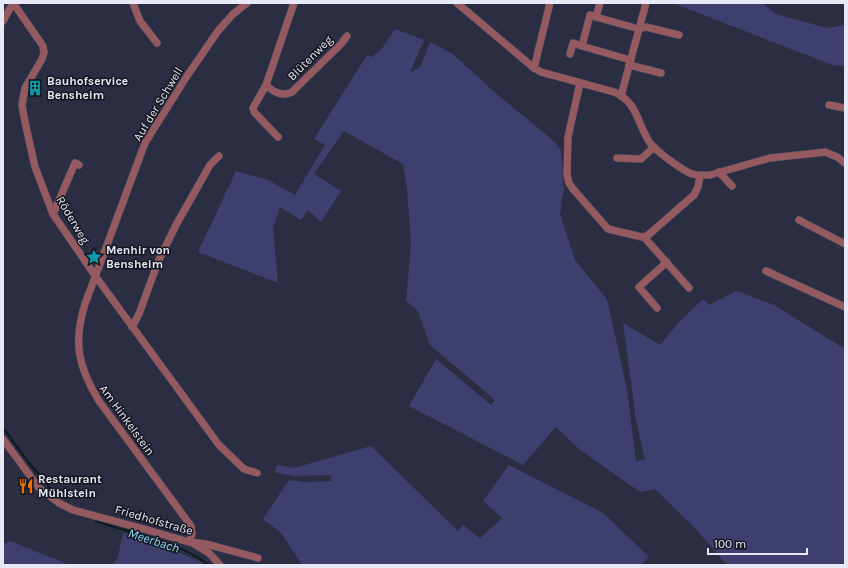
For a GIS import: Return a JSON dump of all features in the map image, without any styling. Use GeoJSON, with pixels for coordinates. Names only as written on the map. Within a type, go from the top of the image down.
{"type":"FeatureCollection","features":[{"type":"Feature","properties":{"kind":"street"},"geometry":{"type":"LineString","coordinates":[[3,21],[13,3]]}},
{"type":"Feature","properties":{"kind":"street","name":"Röderweg"},"geometry":{"type":"LineString","coordinates":[[13,3],[43,46],[44,53],[42,60],[24,91],[22,105],[24,122],[35,167],[54,214],[96,277],[218,445],[244,469],[257,473]]}},
{"type":"Feature","properties":{"kind":"street"},"geometry":{"type":"LineString","coordinates":[[133,3],[140,21],[157,43]]}},
{"type":"Feature","properties":{"kind":"street","name":"Auf der Schwell"},"geometry":{"type":"LineString","coordinates":[[96,277],[146,144],[187,76],[218,31],[246,3]]}},
{"type":"Feature","properties":{"kind":"street","name":"Blütenweg"},"geometry":{"type":"LineString","coordinates":[[278,137],[254,112],[253,108],[266,85],[294,3]]}},
{"type":"Feature","properties":{"kind":"street"},"geometry":{"type":"LineString","coordinates":[[457,3],[534,68],[541,72],[614,92],[621,96],[633,107],[648,139],[654,148],[684,170],[692,174],[700,176],[770,158],[825,152],[837,157],[845,163]]}},
{"type":"Feature","properties":{"kind":"street"},"geometry":{"type":"LineString","coordinates":[[534,68],[550,3]]}},
{"type":"Feature","properties":{"kind":"street"},"geometry":{"type":"LineString","coordinates":[[596,17],[600,3]]}},
{"type":"Feature","properties":{"kind":"street"},"geometry":{"type":"LineString","coordinates":[[621,96],[646,3]]}},
{"type":"Feature","properties":{"kind":"street"},"geometry":{"type":"LineString","coordinates":[[582,46],[590,15],[639,29],[646,27],[679,35]]}},
{"type":"Feature","properties":{"kind":"street","name":"Blütenweg"},"geometry":{"type":"LineString","coordinates":[[266,85],[279,94],[287,94],[292,92],[341,44],[347,36]]}},
{"type":"Feature","properties":{"kind":"street"},"geometry":{"type":"LineString","coordinates":[[570,54],[573,43],[661,74]]}},
{"type":"Feature","properties":{"kind":"street"},"geometry":{"type":"LineString","coordinates":[[580,83],[568,137],[567,175],[572,189],[608,229],[644,237],[689,288]]}},
{"type":"Feature","properties":{"kind":"street"},"geometry":{"type":"LineString","coordinates":[[829,105],[845,108]]}},
{"type":"Feature","properties":{"kind":"street"},"geometry":{"type":"LineString","coordinates":[[617,158],[640,159],[654,148]]}},
{"type":"Feature","properties":{"kind":"street"},"geometry":{"type":"LineString","coordinates":[[132,327],[139,314],[158,262],[176,225],[210,165],[219,156]]}},
{"type":"Feature","properties":{"kind":"street"},"geometry":{"type":"LineString","coordinates":[[54,214],[74,163],[79,165]]}},
{"type":"Feature","properties":{"kind":"street"},"geometry":{"type":"LineString","coordinates":[[719,172],[732,186]]}},
{"type":"Feature","properties":{"kind":"street"},"geometry":{"type":"LineString","coordinates":[[644,237],[694,195],[698,187],[700,176]]}},
{"type":"Feature","properties":{"kind":"street"},"geometry":{"type":"LineString","coordinates":[[799,220],[845,244]]}},
{"type":"Feature","properties":{"kind":"street"},"geometry":{"type":"LineString","coordinates":[[657,308],[638,287],[667,262]]}},
{"type":"Feature","properties":{"kind":"street"},"geometry":{"type":"LineString","coordinates":[[766,271],[845,307]]}},
{"type":"Feature","properties":{"kind":"street","name":"Am Hinkelstein"},"geometry":{"type":"LineString","coordinates":[[96,277],[85,304],[79,328],[78,350],[84,374],[98,401],[191,526],[192,534],[189,542]]}},
{"type":"Feature","properties":{"kind":"street","name":"Friedhofstraße"},"geometry":{"type":"LineString","coordinates":[[3,439],[39,488],[59,503],[73,510],[144,528],[189,542],[206,544],[258,558]]}},
{"type":"Feature","properties":{"kind":"street"},"geometry":{"type":"LineString","coordinates":[[189,542],[209,553],[220,565]]}},
{"type":"Feature","properties":{"kind":"shaded area"},"geometry":{"type":"Polygon","coordinates":[[[673,3],[762,3],[776,14],[827,28],[845,25],[845,66],[832,65],[673,3]]]}},
{"type":"Feature","properties":{"kind":"shaded area"},"geometry":{"type":"Polygon","coordinates":[[[395,29],[424,40],[410,72],[420,68],[430,42],[453,54],[492,90],[555,142],[561,151],[564,192],[560,214],[575,260],[606,298],[608,303],[627,390],[636,461],[645,460],[636,420],[623,323],[660,345],[679,322],[703,299],[709,305],[737,291],[774,305],[845,349],[845,565],[727,565],[696,529],[655,489],[640,492],[579,449],[556,427],[523,465],[409,406],[436,359],[491,405],[495,400],[430,345],[417,309],[406,301],[411,244],[407,189],[403,164],[344,131],[314,174],[341,191],[321,222],[308,210],[301,220],[280,207],[273,228],[278,283],[198,252],[236,171],[268,180],[295,195],[325,145],[314,139],[367,55],[372,57],[381,50],[395,29]]]}},
{"type":"Feature","properties":{"kind":"shaded area"},"geometry":{"type":"Polygon","coordinates":[[[371,446],[458,531],[463,525],[480,538],[502,518],[483,501],[509,465],[603,513],[649,557],[641,565],[302,565],[281,533],[263,519],[289,480],[304,482],[331,481],[331,475],[293,476],[275,472],[277,465],[294,468],[371,446]]]}},
{"type":"Feature","properties":{"kind":"shaded area"},"geometry":{"type":"Polygon","coordinates":[[[123,533],[176,551],[206,565],[112,565],[118,557],[123,533]]]}},
{"type":"Feature","properties":{"kind":"shaded area"},"geometry":{"type":"Polygon","coordinates":[[[10,541],[67,564],[76,565],[3,565],[3,544],[10,541]]]}},
{"type":"Feature","properties":{"kind":"waterway","name":"Meerbach"},"geometry":{"type":"LineString","coordinates":[[3,428],[51,489]]}},
{"type":"Feature","properties":{"kind":"waterway","name":"Meerbach"},"geometry":{"type":"LineString","coordinates":[[96,521],[169,544],[209,565]]}},
{"type":"Feature","properties":{"kind":"place","name":"Bauhofservice Bensheim"},"geometry":{"type":"Point","coordinates":[35,88]}},
{"type":"Feature","properties":{"kind":"place","name":"Menhir von Bensheim"},"geometry":{"type":"Point","coordinates":[94,257]}},
{"type":"Feature","properties":{"kind":"place","name":"Restaurant Mühlstein"},"geometry":{"type":"Point","coordinates":[26,486]}}]}
